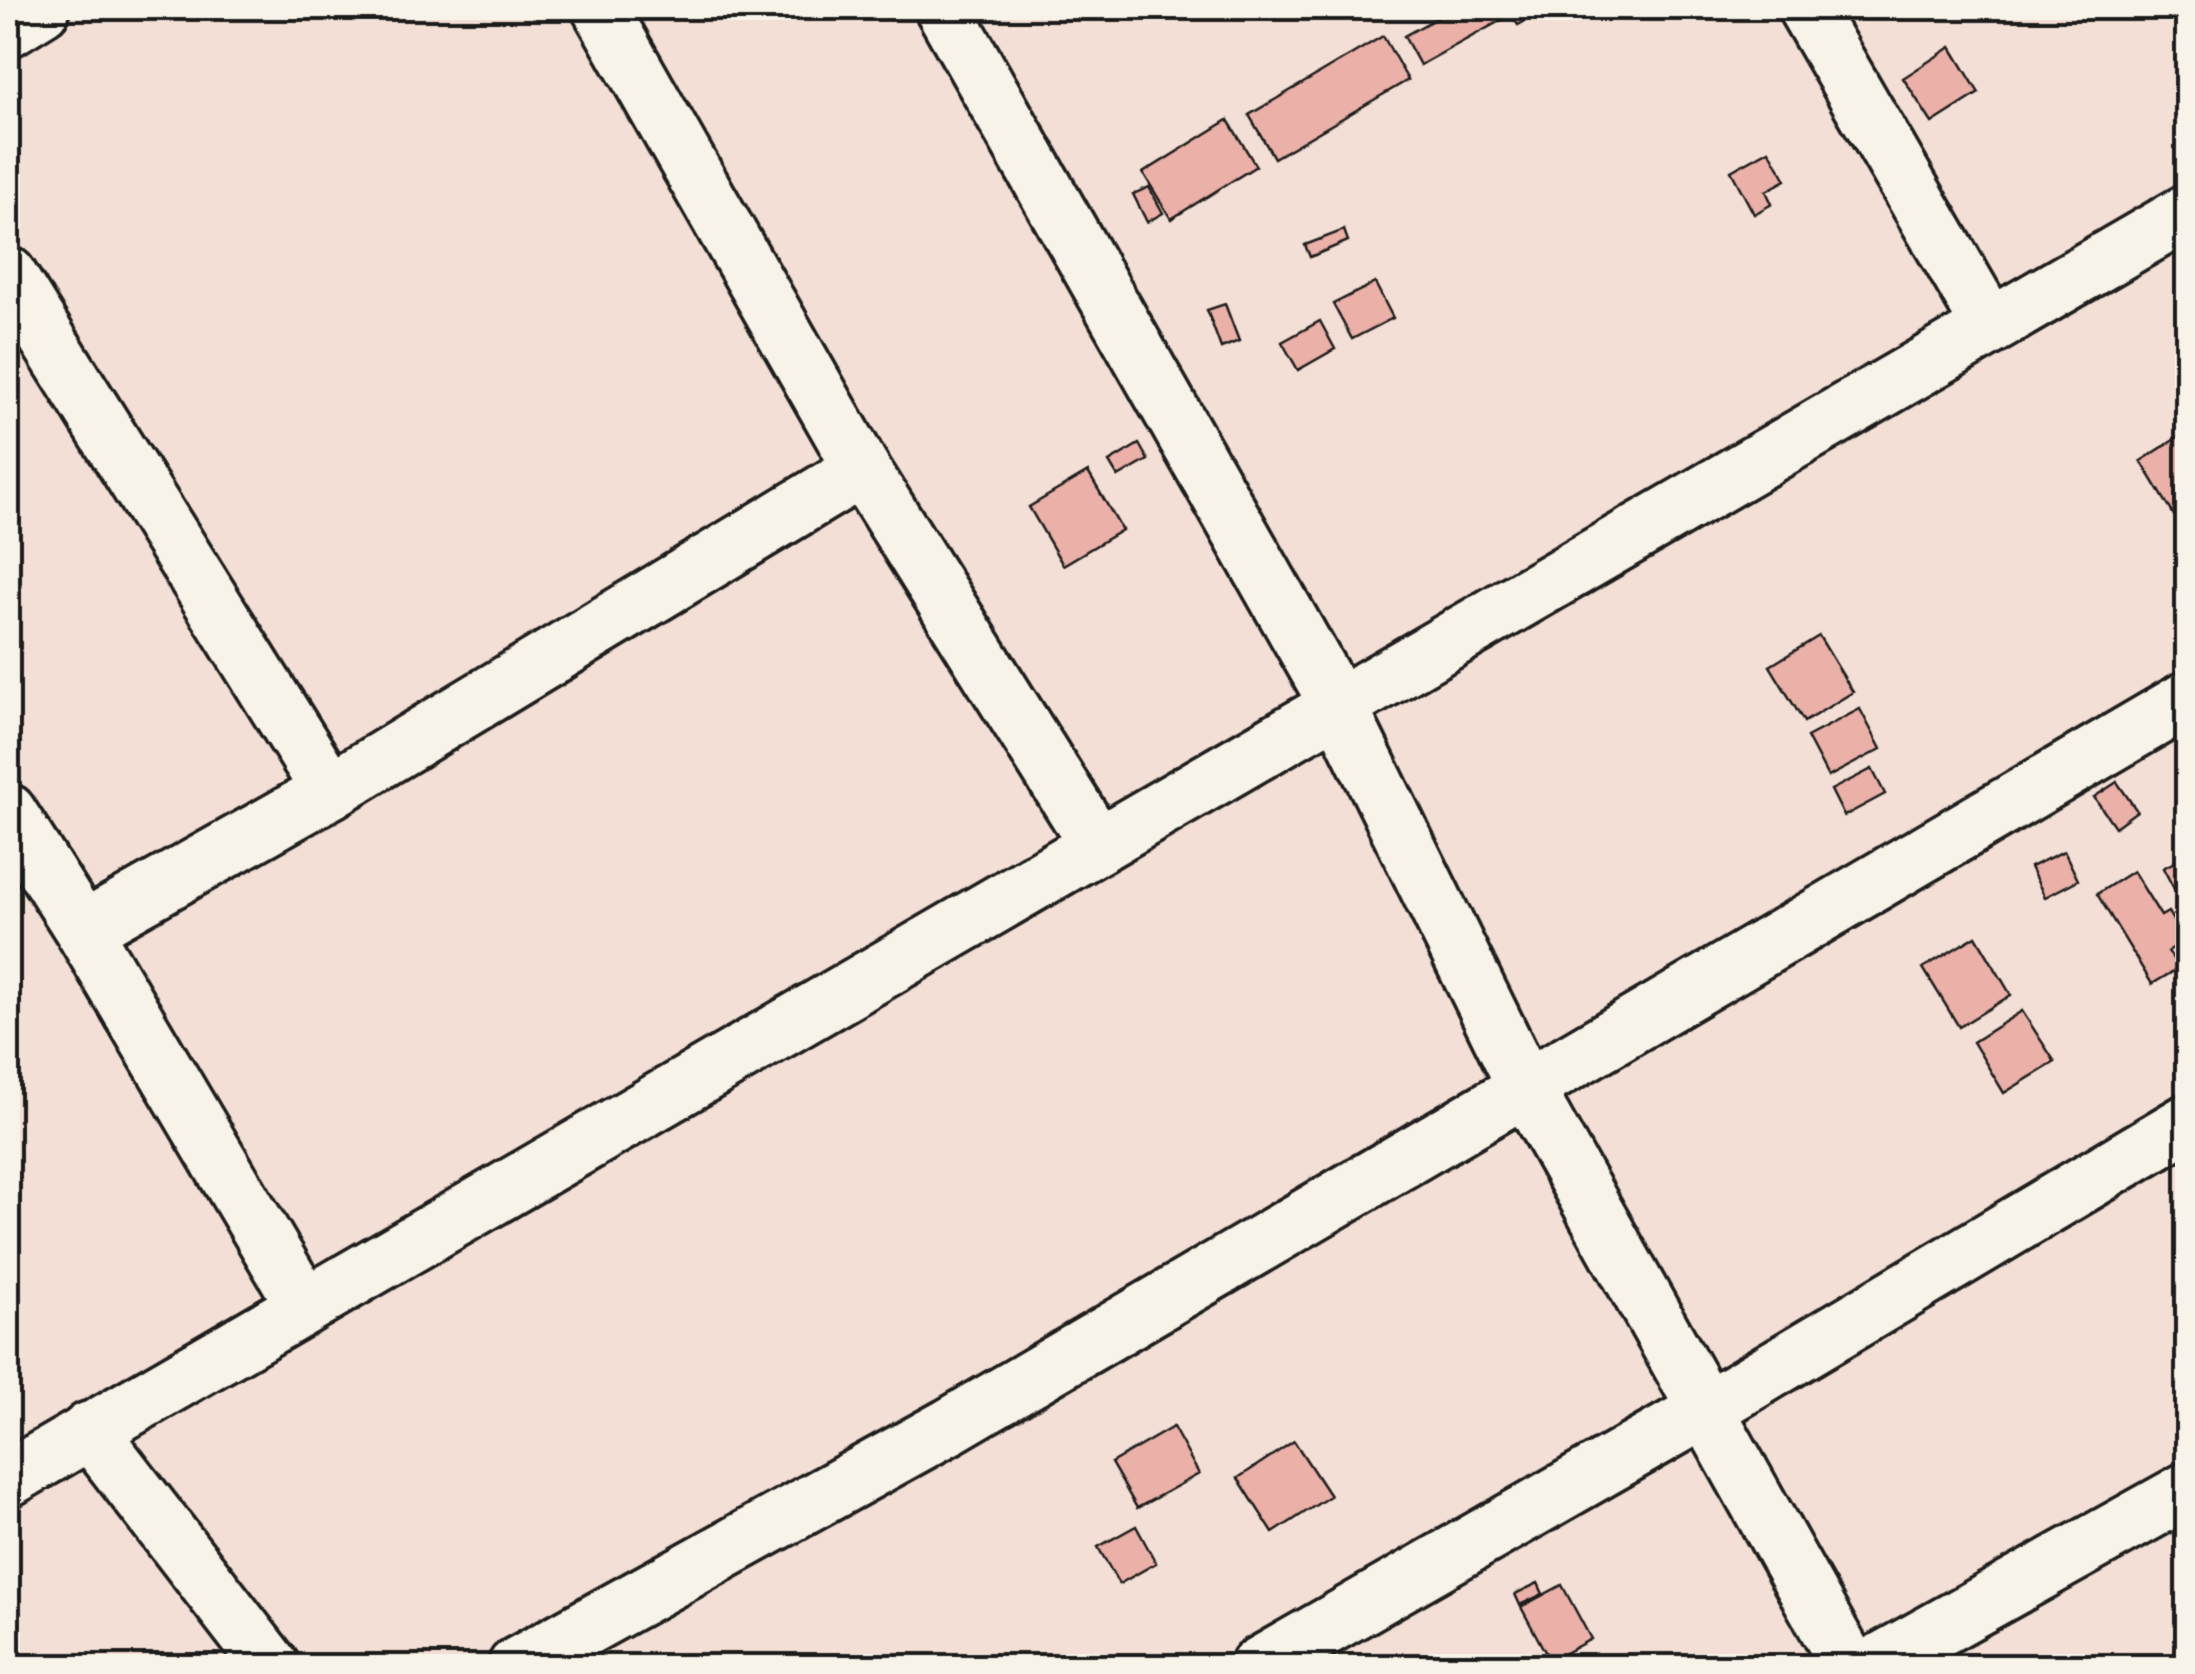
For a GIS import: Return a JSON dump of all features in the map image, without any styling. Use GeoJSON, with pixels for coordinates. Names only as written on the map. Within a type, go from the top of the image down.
{"type":"FeatureCollection","features":[{"type":"Feature","properties":{"kind":"street"},"geometry":{"type":"LineString","coordinates":[[8,28],[42,8]]}},
{"type":"Feature","properties":{"kind":"street"},"geometry":{"type":"LineString","coordinates":[[600,8],[862,470],[1097,844]]}},
{"type":"Feature","properties":{"kind":"street"},"geometry":{"type":"LineString","coordinates":[[943,8],[1338,705],[1526,1088],[1848,1666]]}},
{"type":"Feature","properties":{"kind":"street"},"geometry":{"type":"LineString","coordinates":[[1806,8],[1990,326]]}},
{"type":"Feature","properties":{"kind":"street"},"geometry":{"type":"LineString","coordinates":[[8,1479],[2188,212]]}},
{"type":"Feature","properties":{"kind":"street"},"geometry":{"type":"LineString","coordinates":[[8,274],[330,792]]}},
{"type":"Feature","properties":{"kind":"street"},"geometry":{"type":"LineString","coordinates":[[82,930],[330,792],[862,470]]}},
{"type":"Feature","properties":{"kind":"street"},"geometry":{"type":"LineString","coordinates":[[516,1666],[950,1426],[2188,699]]}},
{"type":"Feature","properties":{"kind":"street"},"geometry":{"type":"LineString","coordinates":[[8,812],[304,1305]]}},
{"type":"Feature","properties":{"kind":"street"},"geometry":{"type":"LineString","coordinates":[[1258,1666],[1705,1410],[2188,1122]]}},
{"type":"Feature","properties":{"kind":"street"},"geometry":{"type":"LineString","coordinates":[[89,1430],[271,1666]]}},
{"type":"Feature","properties":{"kind":"street"},"geometry":{"type":"LineString","coordinates":[[1872,1666],[2188,1490]]}},
{"type":"Feature","properties":{"kind":"building"},"geometry":{"type":"Polygon","coordinates":[[[1455,8],[1501,8],[1507,17],[1420,65],[1404,36],[1455,8]]]}},
{"type":"Feature","properties":{"kind":"building"},"geometry":{"type":"Polygon","coordinates":[[[1508,8],[1549,8],[1518,25],[1508,8]]]}},
{"type":"Feature","properties":{"kind":"building"},"geometry":{"type":"Polygon","coordinates":[[[1383,36],[1408,80],[1274,158],[1249,115],[1383,36]]]}},
{"type":"Feature","properties":{"kind":"building"},"geometry":{"type":"Polygon","coordinates":[[[1951,47],[1979,93],[1932,123],[1903,78],[1951,47]]]}},
{"type":"Feature","properties":{"kind":"building"},"geometry":{"type":"Polygon","coordinates":[[[1228,120],[1256,166],[1171,219],[1143,173],[1228,120]]]}},
{"type":"Feature","properties":{"kind":"building"},"geometry":{"type":"Polygon","coordinates":[[[1769,150],[1786,180],[1766,191],[1772,204],[1754,214],[1731,171],[1769,150]]]}},
{"type":"Feature","properties":{"kind":"building"},"geometry":{"type":"Polygon","coordinates":[[[1149,187],[1163,213],[1147,222],[1133,194],[1149,187]]]}},
{"type":"Feature","properties":{"kind":"building"},"geometry":{"type":"Polygon","coordinates":[[[1344,230],[1348,241],[1310,257],[1305,245],[1344,230]]]}},
{"type":"Feature","properties":{"kind":"building"},"geometry":{"type":"Polygon","coordinates":[[[1375,283],[1393,318],[1352,339],[1333,304],[1375,283]]]}},
{"type":"Feature","properties":{"kind":"building"},"geometry":{"type":"Polygon","coordinates":[[[1225,304],[1239,341],[1221,348],[1207,310],[1225,304]]]}},
{"type":"Feature","properties":{"kind":"building"},"geometry":{"type":"Polygon","coordinates":[[[1320,321],[1335,349],[1298,370],[1282,342],[1320,321]]]}},
{"type":"Feature","properties":{"kind":"building"},"geometry":{"type":"Polygon","coordinates":[[[2180,436],[2188,449],[2188,513],[2177,520],[2141,461],[2180,436]]]}},
{"type":"Feature","properties":{"kind":"building"},"geometry":{"type":"Polygon","coordinates":[[[1139,444],[1148,460],[1118,477],[1109,462],[1139,444]]]}},
{"type":"Feature","properties":{"kind":"building"},"geometry":{"type":"Polygon","coordinates":[[[1088,472],[1122,530],[1063,565],[1029,507],[1088,472]]]}},
{"type":"Feature","properties":{"kind":"building"},"geometry":{"type":"Polygon","coordinates":[[[1819,636],[1853,692],[1804,722],[1770,666],[1819,636]]]}},
{"type":"Feature","properties":{"kind":"building"},"geometry":{"type":"Polygon","coordinates":[[[1860,709],[1881,749],[1828,777],[1807,737],[1860,709]]]}},
{"type":"Feature","properties":{"kind":"building"},"geometry":{"type":"Polygon","coordinates":[[[1872,769],[1885,794],[1844,816],[1831,790],[1872,769]]]}},
{"type":"Feature","properties":{"kind":"building"},"geometry":{"type":"Polygon","coordinates":[[[2117,782],[2137,811],[2115,827],[2094,797],[2117,782]]]}},
{"type":"Feature","properties":{"kind":"building"},"geometry":{"type":"Polygon","coordinates":[[[2064,851],[2078,880],[2045,897],[2030,867],[2064,851]]]}},
{"type":"Feature","properties":{"kind":"building"},"geometry":{"type":"Polygon","coordinates":[[[2188,855],[2188,897],[2180,900],[2163,868],[2188,855]]]}},
{"type":"Feature","properties":{"kind":"building"},"geometry":{"type":"Polygon","coordinates":[[[2133,871],[2161,916],[2168,912],[2185,940],[2168,951],[2179,968],[2152,984],[2097,894],[2133,871]]]}},
{"type":"Feature","properties":{"kind":"building"},"geometry":{"type":"Polygon","coordinates":[[[1976,936],[2011,995],[1959,1027],[1923,968],[1976,936]]]}},
{"type":"Feature","properties":{"kind":"building"},"geometry":{"type":"Polygon","coordinates":[[[2022,1011],[2055,1062],[2004,1093],[1973,1042],[2022,1011]]]}},
{"type":"Feature","properties":{"kind":"building"},"geometry":{"type":"Polygon","coordinates":[[[1173,1427],[1199,1474],[1137,1508],[1111,1463],[1173,1427]]]}},
{"type":"Feature","properties":{"kind":"building"},"geometry":{"type":"Polygon","coordinates":[[[1294,1441],[1330,1496],[1273,1533],[1238,1478],[1294,1441]]]}},
{"type":"Feature","properties":{"kind":"building"},"geometry":{"type":"Polygon","coordinates":[[[1136,1526],[1156,1563],[1119,1584],[1098,1547],[1136,1526]]]}},
{"type":"Feature","properties":{"kind":"building"},"geometry":{"type":"Polygon","coordinates":[[[1538,1583],[1543,1594],[1520,1605],[1515,1594],[1538,1583]]]}},
{"type":"Feature","properties":{"kind":"building"},"geometry":{"type":"Polygon","coordinates":[[[1562,1585],[1591,1639],[1550,1661],[1521,1607],[1562,1585]]]}}]}
